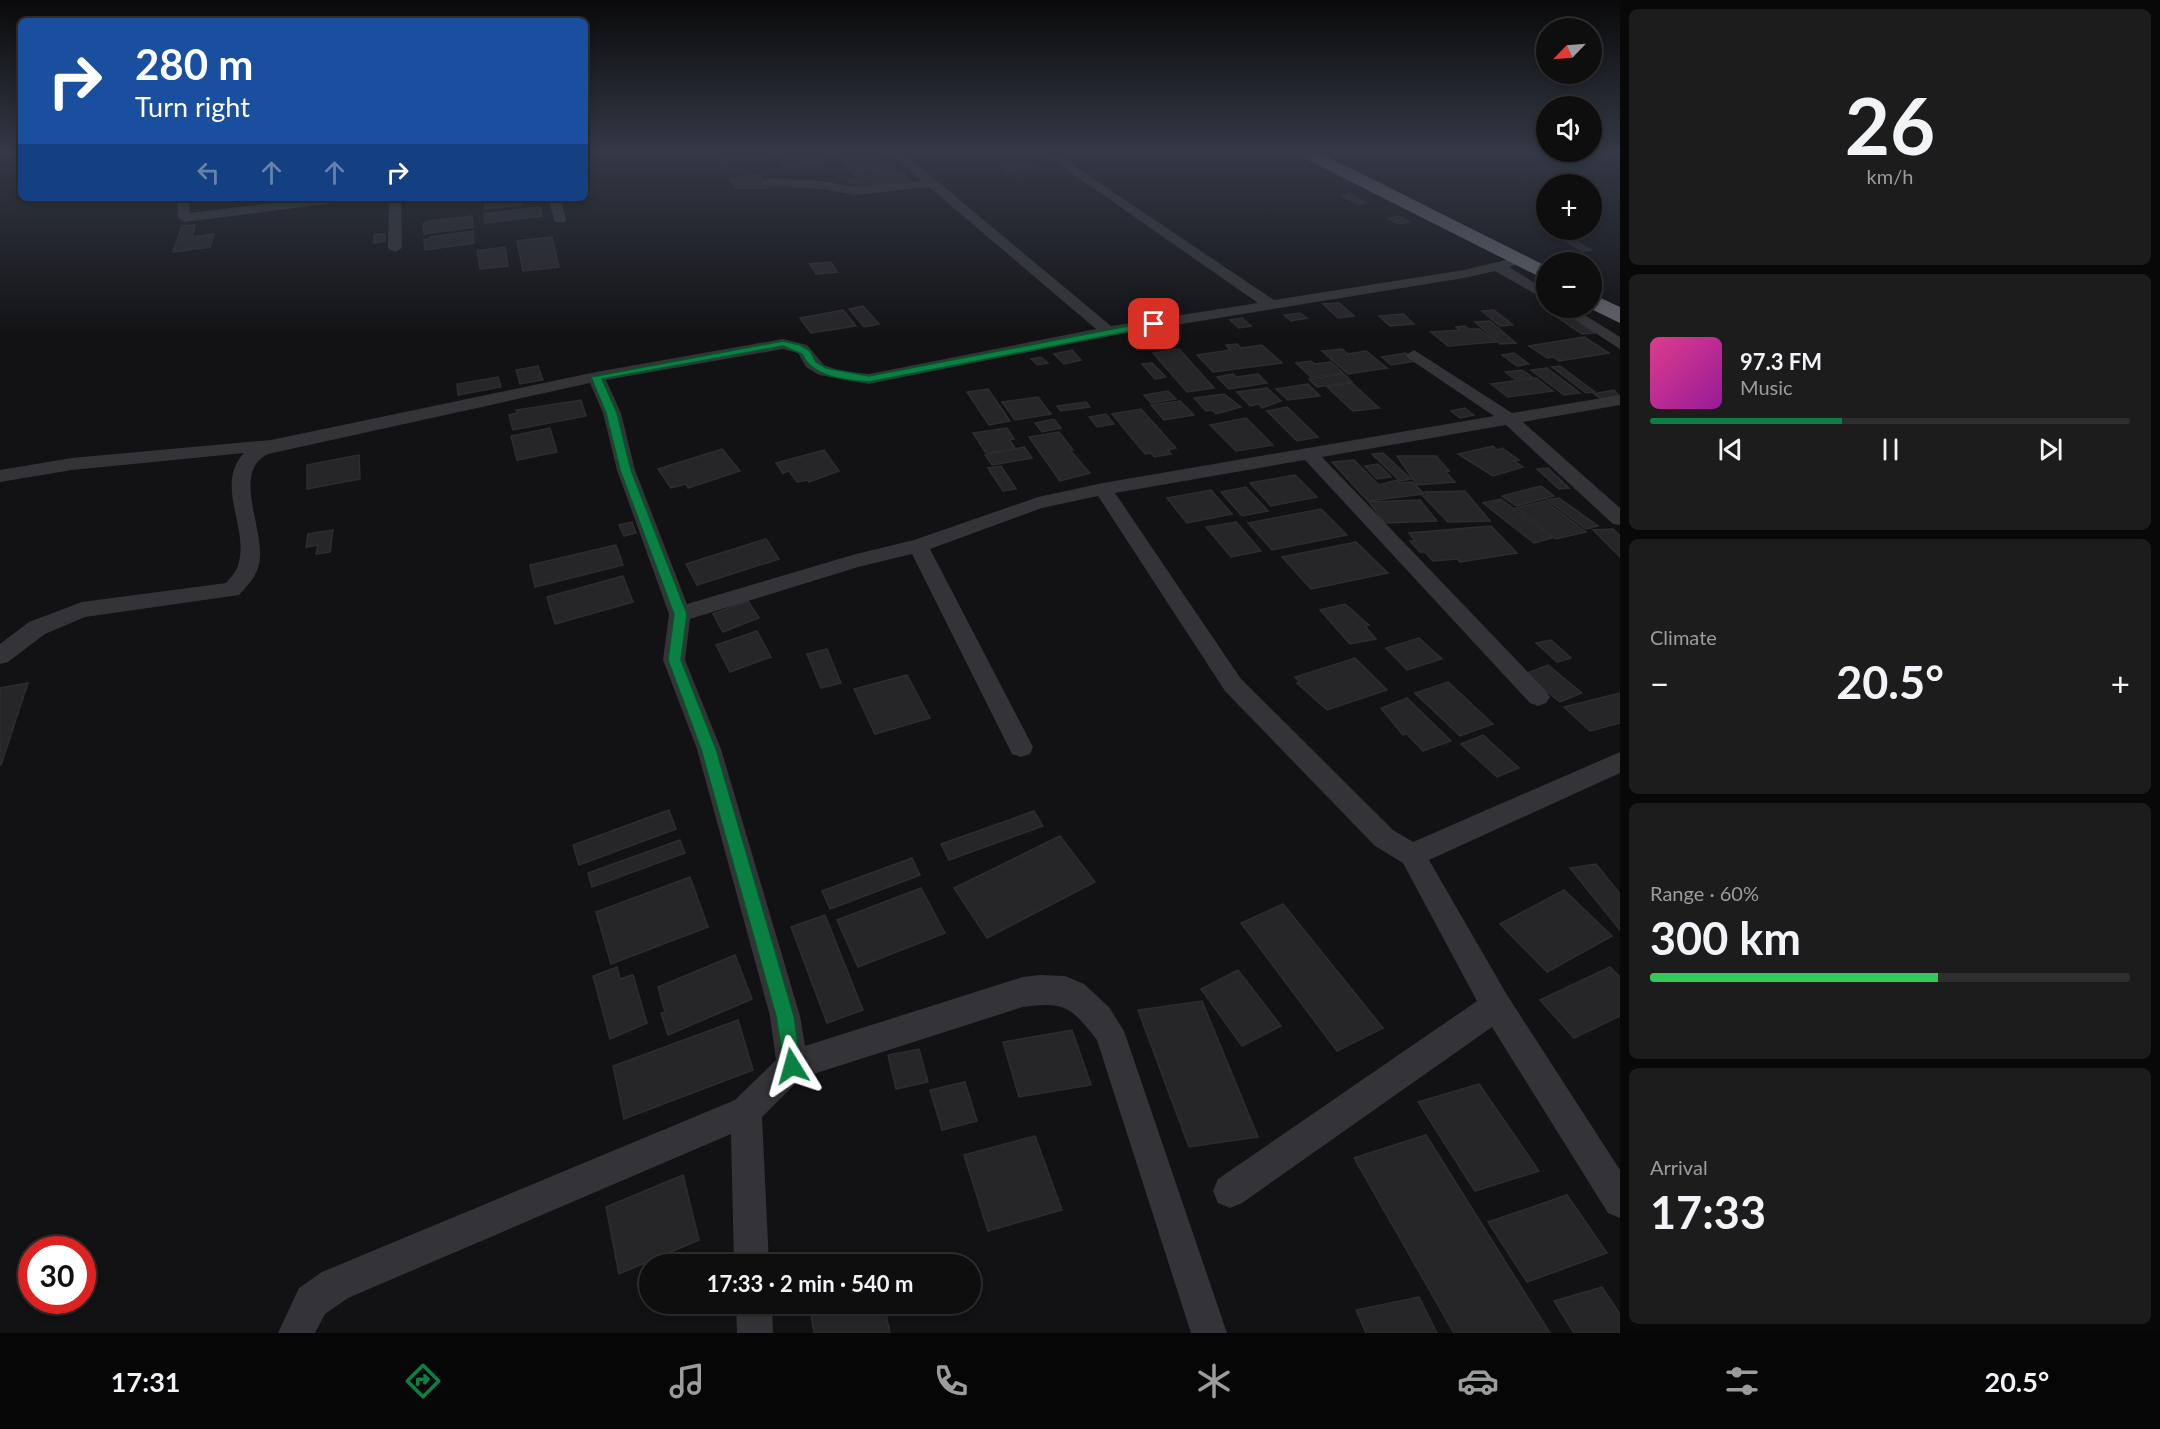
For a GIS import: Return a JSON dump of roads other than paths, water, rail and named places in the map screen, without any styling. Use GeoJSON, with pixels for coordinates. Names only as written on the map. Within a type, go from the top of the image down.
{"type":"FeatureCollection","features":[{"type":"Feature","properties":{"kind":"highway"},"geometry":{"type":"LineString","coordinates":[[1429,213],[1536,268]]}},
{"type":"Feature","properties":{"kind":"highway"},"geometry":{"type":"LineString","coordinates":[[1453,213],[1536,254]]}},
{"type":"Feature","properties":{"kind":"highway"},"geometry":{"type":"LineString","coordinates":[[1602,288],[1620,298]]}},
{"type":"Feature","properties":{"kind":"highway"},"geometry":{"type":"LineString","coordinates":[[1602,306],[1620,316]]}},
{"type":"Feature","properties":{"kind":"street"},"geometry":{"type":"LineString","coordinates":[[184,213],[184,218],[222,213]]}},
{"type":"Feature","properties":{"kind":"street"},"geometry":{"type":"LineString","coordinates":[[395,213],[395,248]]}},
{"type":"Feature","properties":{"kind":"street"},"geometry":{"type":"LineString","coordinates":[[558,213],[560,219]]}},
{"type":"Feature","properties":{"kind":"street"},"geometry":{"type":"LineString","coordinates":[[968,213],[1108,332]]}},
{"type":"Feature","properties":{"kind":"street"},"geometry":{"type":"LineString","coordinates":[[1136,213],[1271,305]]}},
{"type":"Feature","properties":{"kind":"street"},"geometry":{"type":"LineString","coordinates":[[0,476],[72,464],[273,445],[596,377],[783,344],[797,347],[807,353],[812,364],[822,370],[851,378],[869,379],[1108,332],[1498,267],[1523,260]]}},
{"type":"Feature","properties":{"kind":"street"},"geometry":{"type":"LineString","coordinates":[[1498,267],[1536,290]]}},
{"type":"Feature","properties":{"kind":"street"},"geometry":{"type":"LineString","coordinates":[[1580,318],[1620,344]]}},
{"type":"Feature","properties":{"kind":"street"},"geometry":{"type":"LineString","coordinates":[[1414,355],[1511,420],[1620,519]]}},
{"type":"Feature","properties":{"kind":"street"},"geometry":{"type":"LineString","coordinates":[[596,377],[612,413],[626,470],[680,614],[674,660],[709,749],[785,1016],[792,1066]]}},
{"type":"Feature","properties":{"kind":"street"},"geometry":{"type":"LineString","coordinates":[[680,614],[856,561],[918,546],[1038,503],[1103,489],[1620,400]]}},
{"type":"Feature","properties":{"kind":"street"},"geometry":{"type":"LineString","coordinates":[[0,656],[37,628],[82,610],[232,590],[248,569],[251,549],[242,478],[246,462],[255,453],[273,445]]}},
{"type":"Feature","properties":{"kind":"street"},"geometry":{"type":"LineString","coordinates":[[1310,454],[1538,697]]}},
{"type":"Feature","properties":{"kind":"street"},"geometry":{"type":"LineString","coordinates":[[1103,489],[1233,685],[1384,838],[1412,855],[1496,1006],[1620,1201]]}},
{"type":"Feature","properties":{"kind":"street"},"geometry":{"type":"LineString","coordinates":[[918,546],[1021,747]]}},
{"type":"Feature","properties":{"kind":"street"},"geometry":{"type":"LineString","coordinates":[[1412,855],[1620,762]]}},
{"type":"Feature","properties":{"kind":"street"},"geometry":{"type":"LineString","coordinates":[[296,1333],[312,1301],[335,1285],[746,1110],[792,1066],[1023,992],[1054,987],[1081,996],[1109,1031],[1209,1333]]}},
{"type":"Feature","properties":{"kind":"street"},"geometry":{"type":"LineString","coordinates":[[1230,1191],[1496,1006]]}},
{"type":"Feature","properties":{"kind":"street"},"geometry":{"type":"LineString","coordinates":[[746,1110],[752,1254]]}},
{"type":"Feature","properties":{"kind":"street"},"geometry":{"type":"LineString","coordinates":[[754,1314],[755,1333]]}}]}
